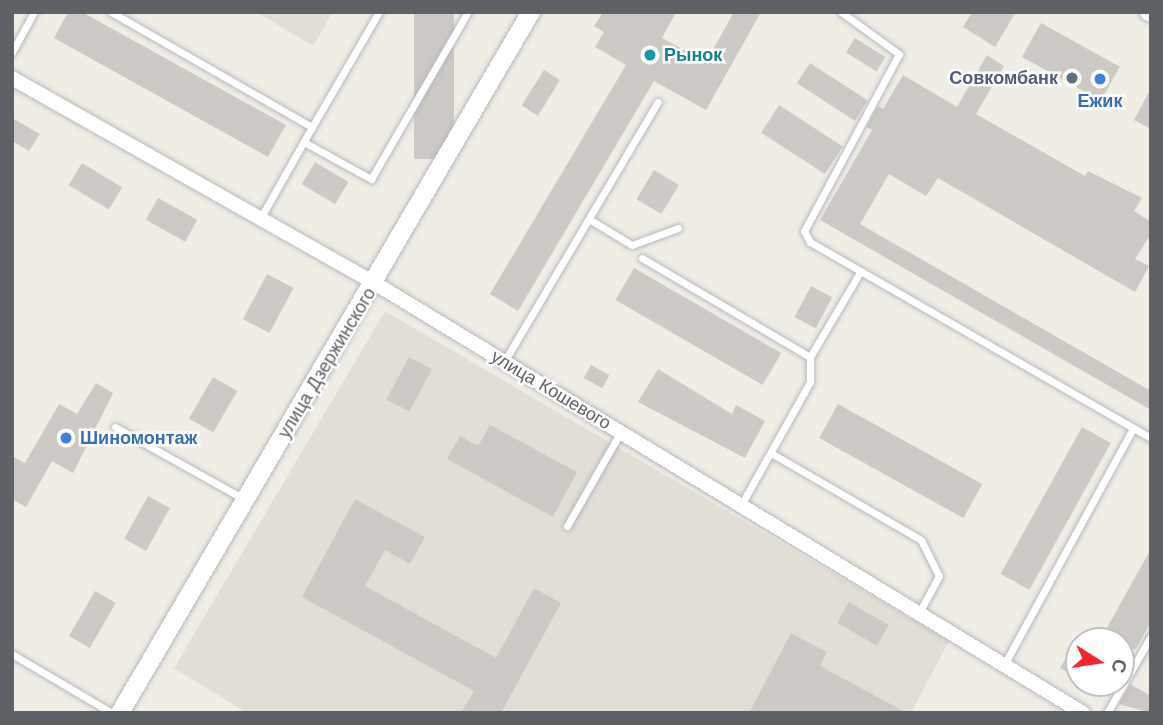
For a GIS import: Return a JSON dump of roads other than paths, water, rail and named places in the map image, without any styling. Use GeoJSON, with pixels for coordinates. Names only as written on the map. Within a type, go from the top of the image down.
{"type":"FeatureCollection","features":[{"type":"Feature","properties":{"kind":"street","name":"улица Дзержинского"},"geometry":{"type":"LineString","coordinates":[[120,713],[376,284],[531,12]]}},
{"type":"Feature","properties":{"kind":"street","name":"улица Кошевого"},"geometry":{"type":"LineString","coordinates":[[12,78],[376,284],[1074,710]]}},
{"type":"Feature","properties":{"kind":"lane"},"geometry":{"type":"LineString","coordinates":[[12,52],[34,12]]}},
{"type":"Feature","properties":{"kind":"lane"},"geometry":{"type":"LineString","coordinates":[[111,12],[312,127]]}},
{"type":"Feature","properties":{"kind":"lane"},"geometry":{"type":"LineString","coordinates":[[260,219],[379,12]]}},
{"type":"Feature","properties":{"kind":"lane"},"geometry":{"type":"LineString","coordinates":[[304,142],[372,179],[468,12]]}},
{"type":"Feature","properties":{"kind":"lane"},"geometry":{"type":"LineString","coordinates":[[841,12],[899,54],[804,231],[810,242],[1151,438]]}},
{"type":"Feature","properties":{"kind":"lane"},"geometry":{"type":"LineString","coordinates":[[504,362],[659,102]]}},
{"type":"Feature","properties":{"kind":"lane"},"geometry":{"type":"LineString","coordinates":[[589,219],[632,245],[678,228]]}},
{"type":"Feature","properties":{"kind":"lane"},"geometry":{"type":"LineString","coordinates":[[642,258],[810,357]]}},
{"type":"Feature","properties":{"kind":"lane"},"geometry":{"type":"LineString","coordinates":[[741,506],[810,382],[810,357],[860,272]]}},
{"type":"Feature","properties":{"kind":"lane"},"geometry":{"type":"LineString","coordinates":[[115,427],[245,500]]}},
{"type":"Feature","properties":{"kind":"lane"},"geometry":{"type":"LineString","coordinates":[[1004,665],[1133,428]]}},
{"type":"Feature","properties":{"kind":"lane"},"geometry":{"type":"LineString","coordinates":[[567,526],[620,433]]}},
{"type":"Feature","properties":{"kind":"lane"},"geometry":{"type":"LineString","coordinates":[[771,453],[921,540],[939,576],[919,613]]}},
{"type":"Feature","properties":{"kind":"lane"},"geometry":{"type":"LineString","coordinates":[[1107,713],[1151,636]]}},
{"type":"Feature","properties":{"kind":"lane"},"geometry":{"type":"LineString","coordinates":[[12,654],[112,713]]}},
{"type":"Feature","properties":{"kind":"place","name":"Рынок"},"geometry":{"type":"Point","coordinates":[650,55]}},
{"type":"Feature","properties":{"kind":"place","name":"Совкомбанк"},"geometry":{"type":"Point","coordinates":[1072,78]}},
{"type":"Feature","properties":{"kind":"place","name":"Ежик"},"geometry":{"type":"Point","coordinates":[1100,79]}},
{"type":"Feature","properties":{"kind":"place","name":"Шиномонтаж"},"geometry":{"type":"Point","coordinates":[66,438]}}]}
